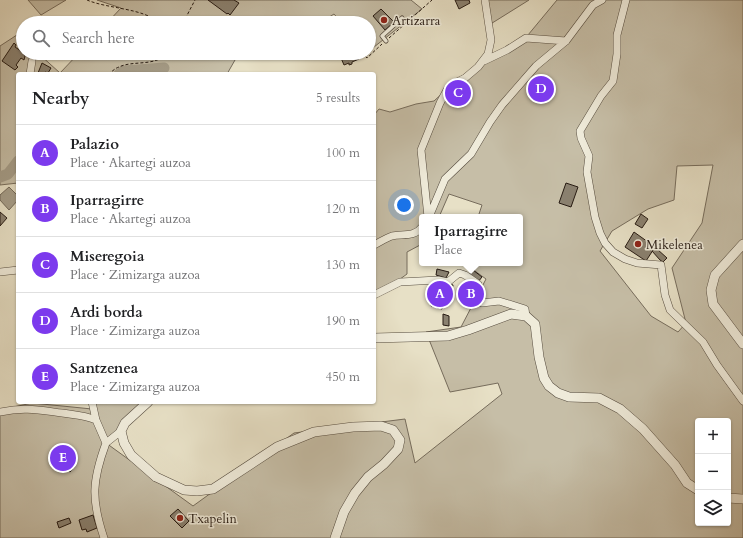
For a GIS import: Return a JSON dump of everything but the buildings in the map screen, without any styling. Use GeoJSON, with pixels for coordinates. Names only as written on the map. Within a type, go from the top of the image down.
{"type":"FeatureCollection","features":[{"type":"Feature","properties":{"kind":"street"},"geometry":{"type":"LineString","coordinates":[[428,214],[421,150],[440,103],[447,90],[464,78],[482,62],[488,54],[491,40],[485,0]]}},
{"type":"Feature","properties":{"kind":"street"},"geometry":{"type":"LineString","coordinates":[[429,214],[446,179],[471,154],[502,105],[536,66],[554,53],[566,41],[593,5],[602,0]]}},
{"type":"Feature","properties":{"kind":"street"},"geometry":{"type":"LineString","coordinates":[[626,0],[618,35],[613,81],[601,96],[580,131],[581,138],[589,156],[587,172],[595,217],[605,243],[613,252],[637,263],[661,265],[665,295],[670,310],[703,342],[716,365],[743,401]]}},
{"type":"Feature","properties":{"kind":"street"},"geometry":{"type":"LineString","coordinates":[[482,62],[526,38],[566,41]]}},
{"type":"Feature","properties":{"kind":"street"},"geometry":{"type":"LineString","coordinates":[[30,72],[32,61]]}},
{"type":"Feature","properties":{"kind":"street"},"geometry":{"type":"LineString","coordinates":[[376,244],[391,236],[419,232]]}},
{"type":"Feature","properties":{"kind":"street"},"geometry":{"type":"LineString","coordinates":[[743,244],[715,275],[711,290],[713,304],[743,344]]}},
{"type":"Feature","properties":{"kind":"street"},"geometry":{"type":"LineString","coordinates":[[0,272],[16,270]]}},
{"type":"Feature","properties":{"kind":"street"},"geometry":{"type":"LineString","coordinates":[[376,294],[400,282],[438,280],[448,282],[459,274],[465,275],[478,284],[479,290],[476,301],[482,303],[499,301],[525,309],[526,316]]}},
{"type":"Feature","properties":{"kind":"street"},"geometry":{"type":"LineString","coordinates":[[376,338],[448,336],[511,314],[526,316],[535,324],[539,357],[544,378],[549,386],[558,393],[569,397],[599,398],[620,410],[643,429],[688,482],[695,488]]}},
{"type":"Feature","properties":{"kind":"street"},"geometry":{"type":"LineString","coordinates":[[92,404],[96,420],[106,443]]}},
{"type":"Feature","properties":{"kind":"street"},"geometry":{"type":"LineString","coordinates":[[104,538],[97,516],[94,498],[95,478],[100,459],[106,443],[121,431],[125,423],[146,404]]}},
{"type":"Feature","properties":{"kind":"street"},"geometry":{"type":"LineString","coordinates":[[0,412],[35,409],[85,415],[96,420]]}},
{"type":"Feature","properties":{"kind":"street"},"geometry":{"type":"LineString","coordinates":[[121,431],[124,443],[131,455],[156,477],[184,490],[197,491],[213,489],[277,447],[314,432],[353,427],[381,426],[393,430],[400,440],[398,449],[384,464],[368,477],[355,493],[344,512],[335,538]]}},
{"type":"Feature","properties":{"kind":"street"},"geometry":{"type":"LineString","coordinates":[[731,498],[743,499]]}},
{"type":"Feature","properties":{"kind":"lane"},"geometry":{"type":"LineString","coordinates":[[386,41],[382,36],[402,18]]}},
{"type":"Feature","properties":{"kind":"path"},"geometry":{"type":"LineString","coordinates":[[87,0],[148,16]]}},
{"type":"Feature","properties":{"kind":"path"},"geometry":{"type":"LineString","coordinates":[[187,16],[195,0]]}},
{"type":"Feature","properties":{"kind":"path"},"geometry":{"type":"LineString","coordinates":[[376,50],[432,0]]}},
{"type":"Feature","properties":{"kind":"path"},"geometry":{"type":"LineString","coordinates":[[111,72],[119,66],[155,60]]}},
{"type":"Feature","properties":{"kind":"shaded area"},"geometry":{"type":"Polygon","coordinates":[[[28,0],[66,0],[41,15],[28,0]]]}},
{"type":"Feature","properties":{"kind":"shaded area"},"geometry":{"type":"Polygon","coordinates":[[[97,0],[411,0],[422,9],[376,45],[376,16],[336,16],[334,14],[331,16],[114,16],[121,8],[97,0]]]}},
{"type":"Feature","properties":{"kind":"shaded area"},"geometry":{"type":"Polygon","coordinates":[[[488,0],[529,0],[489,25],[488,0]]]}},
{"type":"Feature","properties":{"kind":"shaded area"},"geometry":{"type":"Polygon","coordinates":[[[557,0],[743,0],[743,538],[0,538],[0,410],[27,404],[92,409],[90,404],[150,404],[106,443],[193,506],[294,433],[405,419],[415,463],[502,394],[498,383],[450,392],[426,332],[461,327],[486,279],[468,266],[523,266],[523,214],[479,214],[482,205],[449,194],[440,214],[419,214],[419,246],[407,252],[407,274],[376,297],[376,113],[379,109],[390,112],[416,104],[434,101],[460,77],[523,41],[557,0]],[[713,165],[677,166],[674,200],[648,209],[612,231],[600,251],[651,316],[678,332],[686,323],[672,268],[702,223],[713,165]]]}},
{"type":"Feature","properties":{"kind":"shaded area"},"geometry":{"type":"Polygon","coordinates":[[[16,36],[16,60],[46,60],[59,72],[16,72],[16,183],[0,185],[0,46],[16,36]]]}},
{"type":"Feature","properties":{"kind":"shaded area"},"geometry":{"type":"Polygon","coordinates":[[[72,60],[235,60],[228,72],[61,72],[72,60]]]}},
{"type":"Feature","properties":{"kind":"shaded area"},"geometry":{"type":"Polygon","coordinates":[[[9,187],[16,194],[16,202],[9,210],[0,200],[0,195],[9,187]]]}},
{"type":"Feature","properties":{"kind":"waterway"},"geometry":{"type":"LineString","coordinates":[[122,72],[164,68]]}},
{"type":"Feature","properties":{"kind":"waterway"},"geometry":{"type":"LineString","coordinates":[[0,177],[8,174],[16,164]]}},
{"type":"Feature","properties":{"kind":"place","name":"Artizarra"},"geometry":{"type":"Point","coordinates":[384,20]}},
{"type":"Feature","properties":{"kind":"place","name":"Ardi borda"},"geometry":{"type":"Point","coordinates":[541,89]}},
{"type":"Feature","properties":{"kind":"place","name":"Miseregoia"},"geometry":{"type":"Point","coordinates":[458,93]}},
{"type":"Feature","properties":{"kind":"place","name":"Mikelenea"},"geometry":{"type":"Point","coordinates":[638,244]}},
{"type":"Feature","properties":{"kind":"place","name":"Palazio"},"geometry":{"type":"Point","coordinates":[440,294]}},
{"type":"Feature","properties":{"kind":"place","name":"Iparragirre"},"geometry":{"type":"Point","coordinates":[471,294]}},
{"type":"Feature","properties":{"kind":"place","name":"Santzenea"},"geometry":{"type":"Point","coordinates":[63,458]}},
{"type":"Feature","properties":{"kind":"place","name":"Txapelin"},"geometry":{"type":"Point","coordinates":[180,518]}}]}
